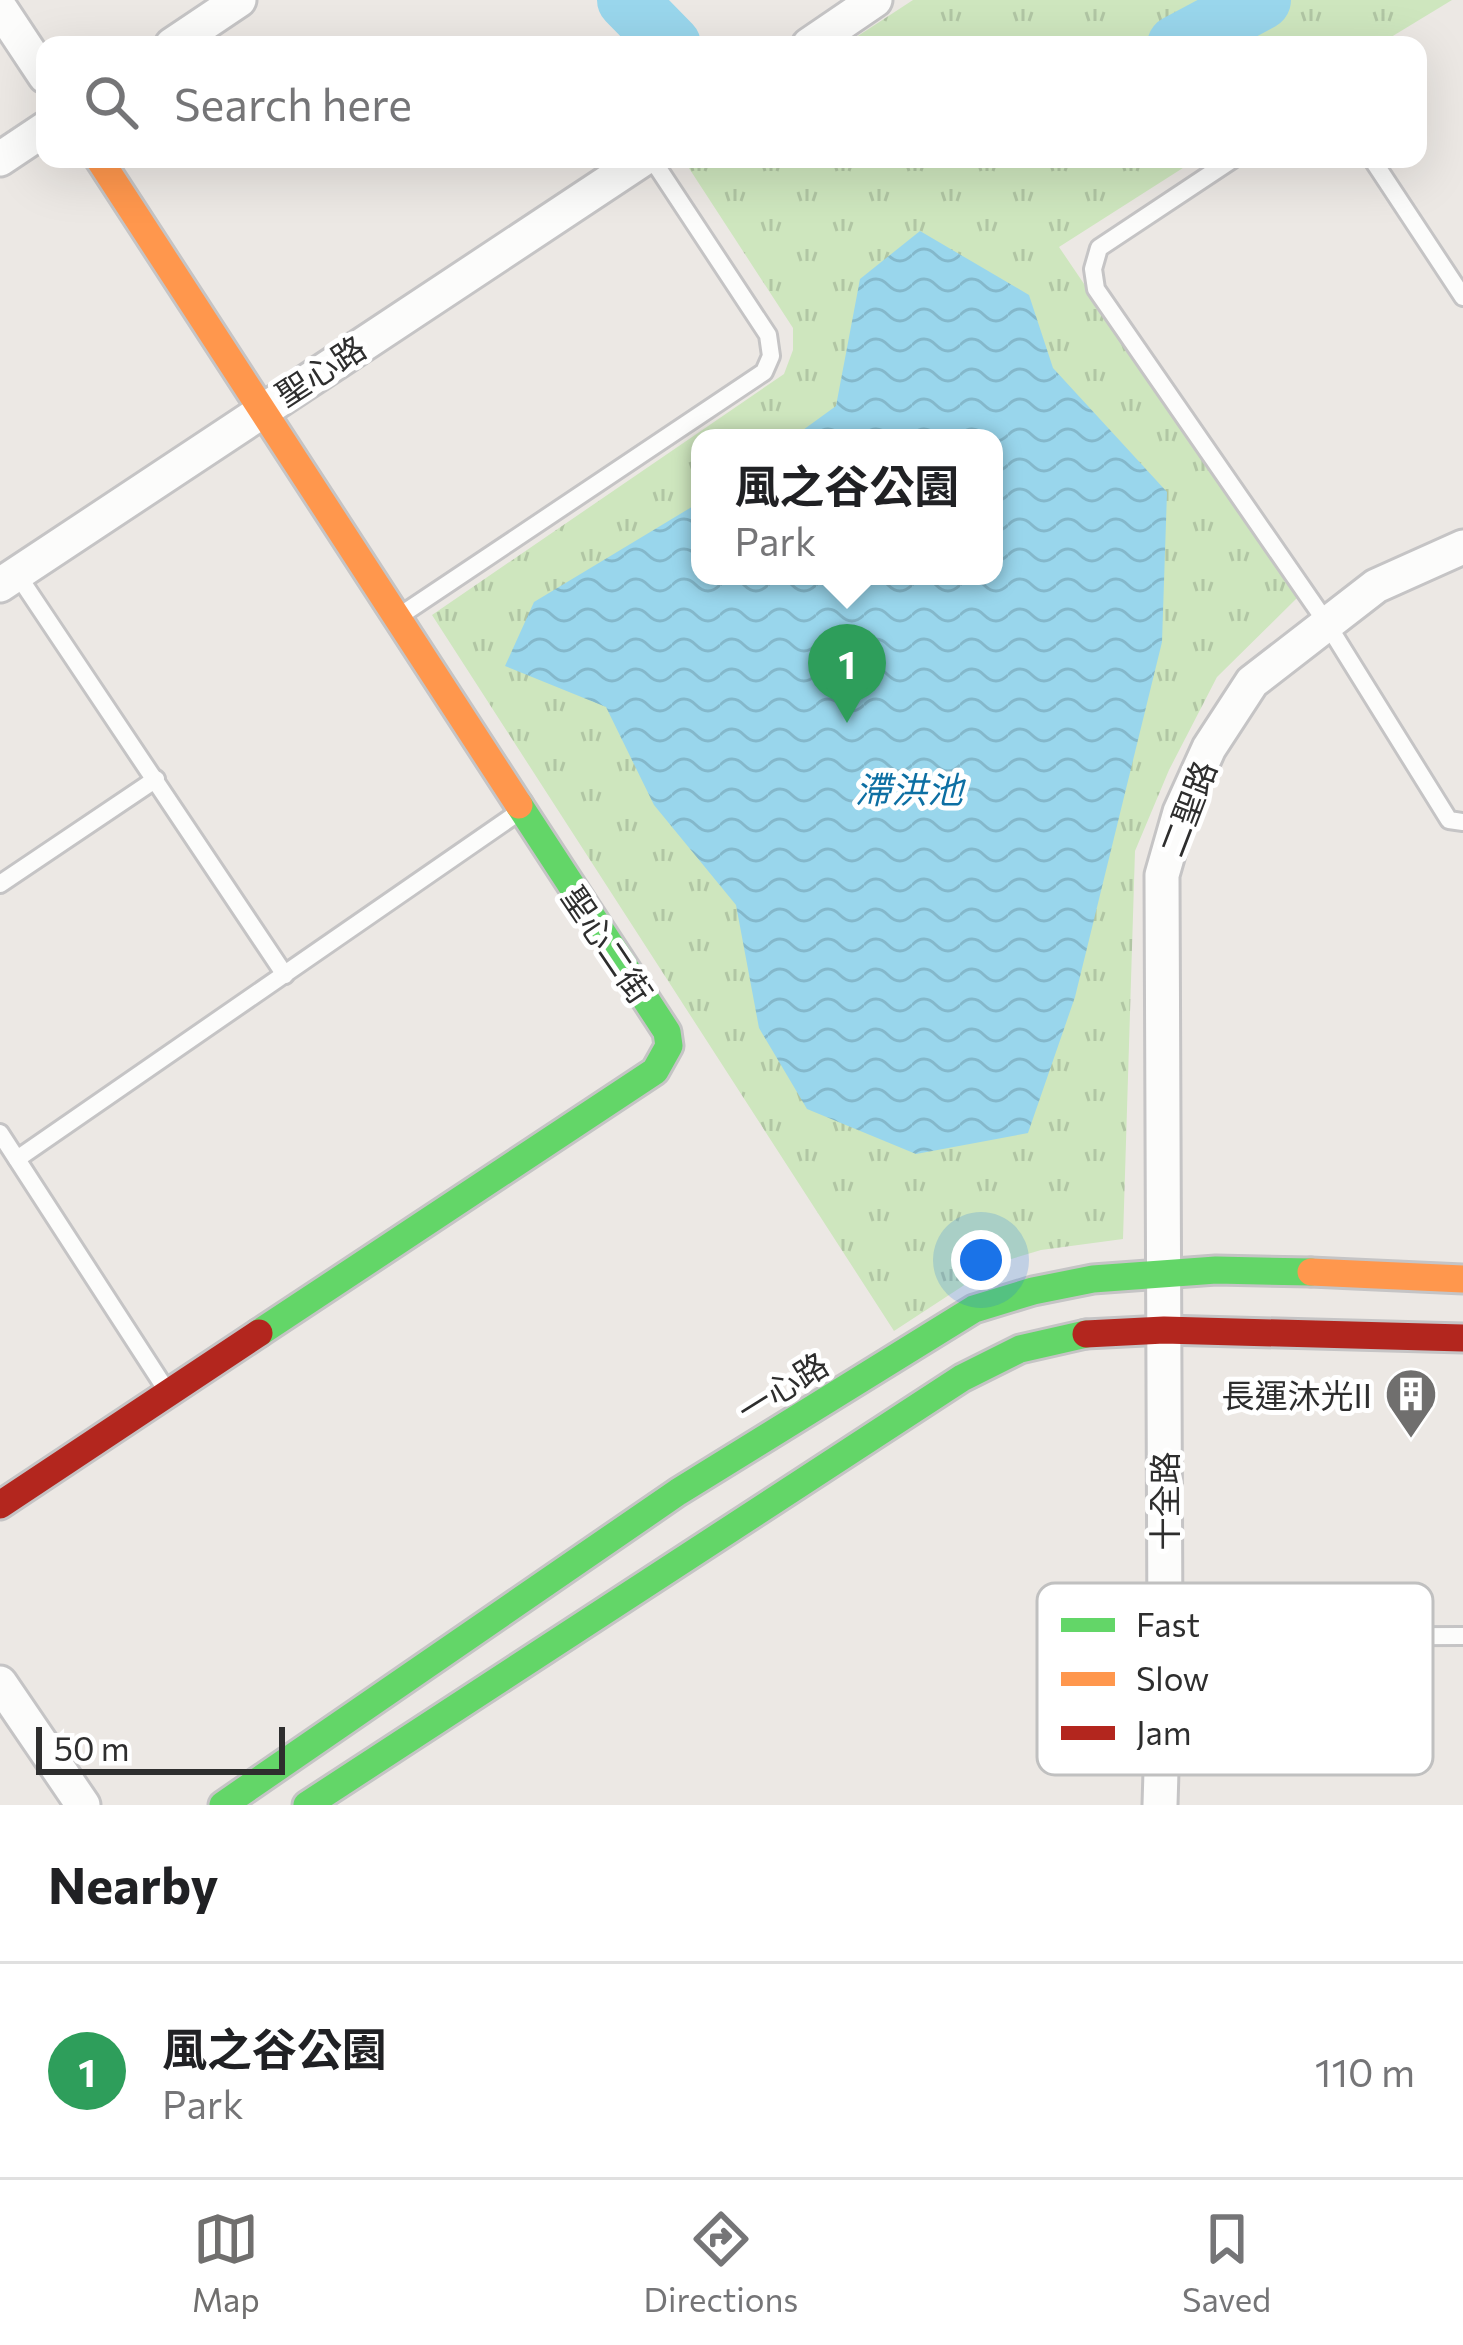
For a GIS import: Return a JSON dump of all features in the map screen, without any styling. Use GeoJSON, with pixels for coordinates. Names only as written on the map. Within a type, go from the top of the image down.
{"type":"FeatureCollection","features":[{"type":"Feature","properties":{"kind":"street"},"geometry":{"type":"LineString","coordinates":[[185,36],[239,0]]}},
{"type":"Feature","properties":{"kind":"street"},"geometry":{"type":"LineString","coordinates":[[822,36],[874,0]]}},
{"type":"Feature","properties":{"kind":"street"},"geometry":{"type":"LineString","coordinates":[[0,8],[36,62]]}},
{"type":"Feature","properties":{"kind":"street"},"geometry":{"type":"LineString","coordinates":[[0,159],[36,135]]}},
{"type":"Feature","properties":{"kind":"street","name":"聖心二街"},"geometry":{"type":"LineString","coordinates":[[0,1504],[655,1071],[669,1046],[667,1032],[105,168]]}},
{"type":"Feature","properties":{"kind":"street","name":"聖心路"},"geometry":{"type":"LineString","coordinates":[[9,579],[629,168]]}},
{"type":"Feature","properties":{"kind":"street","name":"二聖路"},"geometry":{"type":"LineString","coordinates":[[1162,1270],[1162,875],[1180,812],[1220,731],[1252,682],[1376,586],[1463,547]]}},
{"type":"Feature","properties":{"kind":"street","name":"一心路"},"geometry":{"type":"LineString","coordinates":[[223,1805],[678,1492],[974,1309],[1025,1290],[1162,1270],[1463,1279]]}},
{"type":"Feature","properties":{"kind":"street","name":"十全路"},"geometry":{"type":"LineString","coordinates":[[1162,1270],[1165,1583]]}},
{"type":"Feature","properties":{"kind":"street"},"geometry":{"type":"LineString","coordinates":[[307,1805],[962,1378],[1020,1349],[1075,1334],[1164,1330],[1463,1338]]}},
{"type":"Feature","properties":{"kind":"street"},"geometry":{"type":"LineString","coordinates":[[0,1683],[83,1805]]}},
{"type":"Feature","properties":{"kind":"street","name":"十全路"},"geometry":{"type":"LineString","coordinates":[[1160,1805],[1161,1775]]}},
{"type":"Feature","properties":{"kind":"lane"},"geometry":{"type":"LineString","coordinates":[[398,618],[764,372],[771,356],[768,335],[658,168]]}},
{"type":"Feature","properties":{"kind":"lane"},"geometry":{"type":"LineString","coordinates":[[1219,168],[1099,248],[1093,269],[1096,289],[1326,622],[1449,820],[1463,822]]}},
{"type":"Feature","properties":{"kind":"lane"},"geometry":{"type":"LineString","coordinates":[[1378,168],[1463,297]]}},
{"type":"Feature","properties":{"kind":"lane"},"geometry":{"type":"LineString","coordinates":[[9,579],[156,779],[285,975]]}},
{"type":"Feature","properties":{"kind":"lane"},"geometry":{"type":"LineString","coordinates":[[0,884],[156,779]]}},
{"type":"Feature","properties":{"kind":"lane"},"geometry":{"type":"LineString","coordinates":[[17,1159],[520,812]]}},
{"type":"Feature","properties":{"kind":"lane"},"geometry":{"type":"LineString","coordinates":[[0,1132],[167,1392]]}},
{"type":"Feature","properties":{"kind":"green space"},"geometry":{"type":"Polygon","coordinates":[[[913,0],[1452,0],[1393,36],[858,36],[913,0]]]}},
{"type":"Feature","properties":{"kind":"green space"},"geometry":{"type":"Polygon","coordinates":[[[689,168],[1183,168],[1059,247],[1297,598],[1217,677],[1169,770],[1135,851],[1123,1239],[1041,1250],[998,1263],[894,1331],[432,615],[691,438],[691,585],[1003,585],[1003,429],[704,429],[784,374],[793,350],[793,328],[689,168]]]}},
{"type":"Feature","properties":{"kind":"water","name":"滯洪池"},"geometry":{"type":"Polygon","coordinates":[[[920,231],[1029,295],[1053,368],[1167,492],[1162,642],[1075,997],[1028,1133],[916,1154],[807,1109],[759,1028],[736,905],[654,805],[606,707],[505,666],[534,602],[691,507],[691,585],[1003,585],[1003,429],[804,429],[836,406],[860,279],[920,231]]]}},
{"type":"Feature","properties":{"kind":"waterway"},"geometry":{"type":"LineString","coordinates":[[627,0],[662,36]]}},
{"type":"Feature","properties":{"kind":"waterway"},"geometry":{"type":"LineString","coordinates":[[1194,36],[1261,0]]}},
{"type":"Feature","properties":{"kind":"traffic: fast"},"geometry":{"type":"LineString","coordinates":[[259,1333],[655,1071],[669,1046],[667,1032],[519,805]]}},
{"type":"Feature","properties":{"kind":"traffic: fast"},"geometry":{"type":"LineString","coordinates":[[223,1805],[678,1492],[974,1309],[1093,1279],[1216,1270],[1311,1272]]}},
{"type":"Feature","properties":{"kind":"traffic: fast"},"geometry":{"type":"LineString","coordinates":[[307,1805],[962,1378],[1020,1349],[1086,1334]]}},
{"type":"Feature","properties":{"kind":"traffic: slow"},"geometry":{"type":"LineString","coordinates":[[105,168],[519,805]]}},
{"type":"Feature","properties":{"kind":"traffic: slow"},"geometry":{"type":"LineString","coordinates":[[1311,1272],[1463,1279]]}},
{"type":"Feature","properties":{"kind":"traffic: jam"},"geometry":{"type":"LineString","coordinates":[[1086,1334],[1164,1330],[1463,1338]]}},
{"type":"Feature","properties":{"kind":"traffic: jam"},"geometry":{"type":"LineString","coordinates":[[0,1505],[259,1333]]}},
{"type":"Feature","properties":{"kind":"place","name":"風之谷公園"},"geometry":{"type":"Point","coordinates":[847,723]}},
{"type":"Feature","properties":{"kind":"place","name":"長運沐光II"},"geometry":{"type":"Point","coordinates":[1411,1440]}}]}
